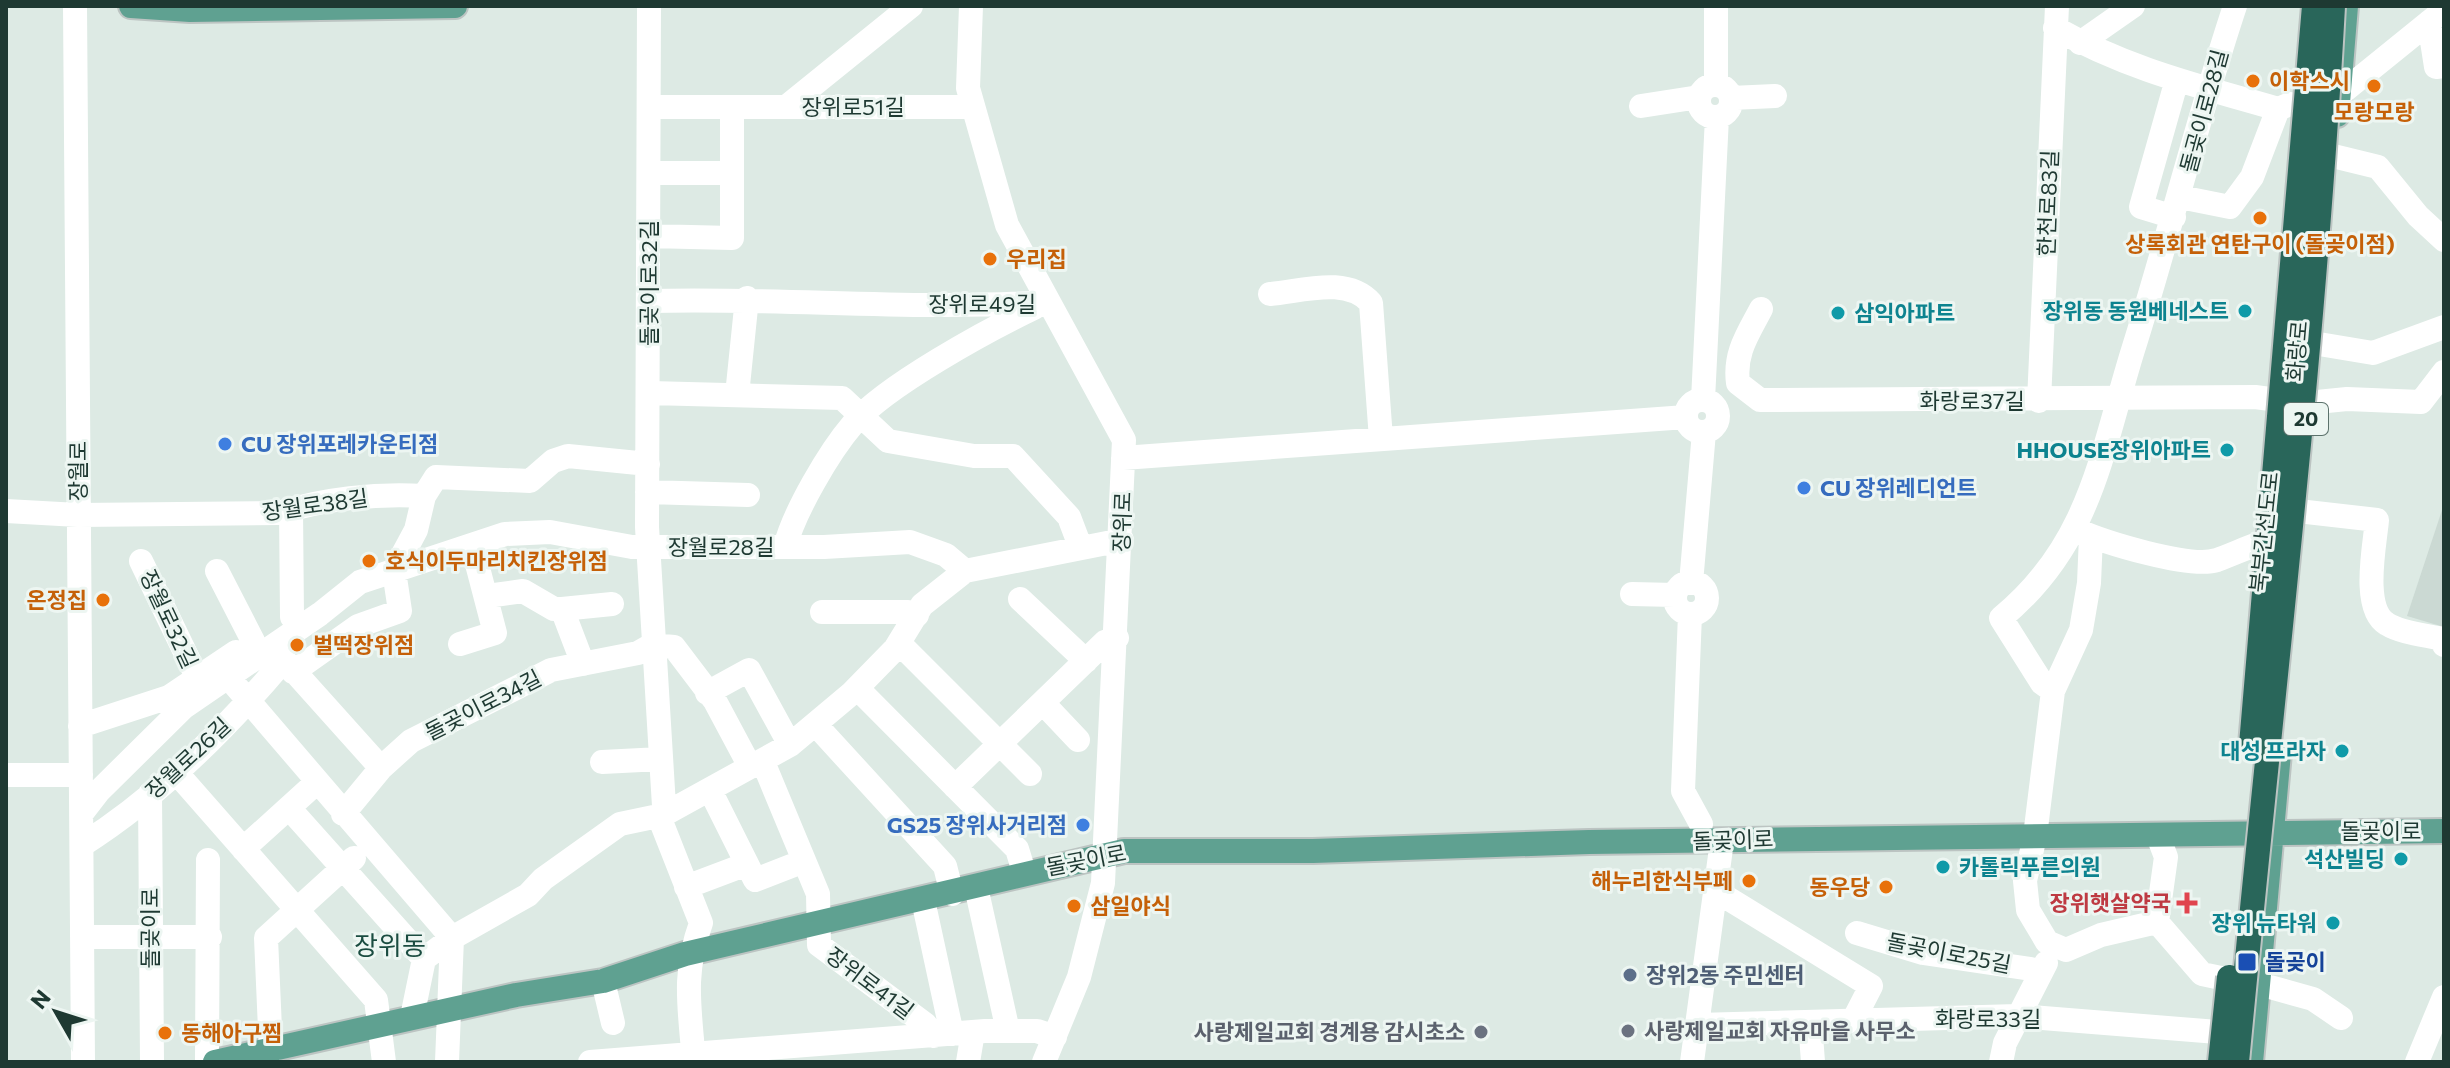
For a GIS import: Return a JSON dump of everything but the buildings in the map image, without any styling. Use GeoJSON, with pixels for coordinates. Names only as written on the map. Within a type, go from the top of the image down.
{"type":"FeatureCollection","features":[{"type":"Feature","properties":{"kind":"highway","name":"북부간선도로"},"geometry":{"type":"LineString","coordinates":[[2220,1062],[2277,454],[2314,6]]}},
{"type":"Feature","properties":{"kind":"highway","name":"북부간선도로"},"geometry":{"type":"LineString","coordinates":[[2237,1062],[2299,452],[2325,157],[2333,6]]}},
{"type":"Feature","properties":{"kind":"main road"},"geometry":{"type":"LineString","coordinates":[[131,6],[205,10],[455,6]]}},
{"type":"Feature","properties":{"kind":"main road","name":"화랑로"},"geometry":{"type":"LineString","coordinates":[[2251,1062],[2243,891],[2261,832],[2298,511],[2300,402],[2313,343],[2333,156],[2320,6]]}},
{"type":"Feature","properties":{"kind":"main road","name":"화랑로"},"geometry":{"type":"LineString","coordinates":[[2227,1062],[2230,1033],[2247,983],[2268,892],[2261,832],[2281,537],[2300,402],[2329,94],[2346,6]]}},
{"type":"Feature","properties":{"kind":"main road","name":"돌곶이로"},"geometry":{"type":"LineString","coordinates":[[215,1062],[271,1052],[412,1017],[603,981],[690,954],[952,894],[1024,872],[1105,854],[1722,841],[2444,831]]}},
{"type":"Feature","properties":{"kind":"main road"},"geometry":{"type":"LineString","coordinates":[[2243,891],[2256,885],[2268,892]]}},
{"type":"Feature","properties":{"kind":"street","name":"장월로"},"geometry":{"type":"LineString","coordinates":[[75,6],[83,1062]]}},
{"type":"Feature","properties":{"kind":"street","name":"돌곶이로32길"},"geometry":{"type":"LineString","coordinates":[[649,6],[650,393],[647,492],[652,645],[661,759],[662,824],[701,923],[690,954],[687,976],[694,1058]]}},
{"type":"Feature","properties":{"kind":"street"},"geometry":{"type":"LineString","coordinates":[[786,107],[911,6]]}},
{"type":"Feature","properties":{"kind":"street","name":"장위로"},"geometry":{"type":"LineString","coordinates":[[971,6],[968,88],[1007,225],[1124,440],[1122,540],[1103,883],[1079,977],[1044,1062]]}},
{"type":"Feature","properties":{"kind":"street"},"geometry":{"type":"LineString","coordinates":[[1701,824],[1683,791],[1685,597],[1716,99],[1716,6]]}},
{"type":"Feature","properties":{"kind":"street"},"geometry":{"type":"LineString","coordinates":[[2080,43],[2133,6]]}},
{"type":"Feature","properties":{"kind":"street","name":"돌곶이로28길"},"geometry":{"type":"LineString","coordinates":[[2053,691],[2042,683],[2001,618],[2082,533],[2118,399],[2177,207],[2207,90],[2235,6]]}},
{"type":"Feature","properties":{"kind":"street"},"geometry":{"type":"LineString","coordinates":[[2056,17],[2080,43],[2176,83],[2278,109],[2329,94],[2436,16]]}},
{"type":"Feature","properties":{"kind":"street"},"geometry":{"type":"LineString","coordinates":[[2436,16],[2436,67],[2444,66]]}},
{"type":"Feature","properties":{"kind":"street","name":"한천로83길"},"geometry":{"type":"LineString","coordinates":[[2039,401],[2056,17]]}},
{"type":"Feature","properties":{"kind":"street","name":"돌곶이로28길"},"geometry":{"type":"LineString","coordinates":[[2176,83],[2141,207],[2177,207]]}},
{"type":"Feature","properties":{"kind":"street"},"geometry":{"type":"LineString","coordinates":[[1641,106],[1775,96]]}},
{"type":"Feature","properties":{"kind":"street","name":"장위로51길"},"geometry":{"type":"LineString","coordinates":[[649,107],[973,107]]}},
{"type":"Feature","properties":{"kind":"street"},"geometry":{"type":"LineString","coordinates":[[649,236],[732,238],[732,107]]}},
{"type":"Feature","properties":{"kind":"street"},"geometry":{"type":"LineString","coordinates":[[2177,207],[2230,207],[2252,177],[2278,109]]}},
{"type":"Feature","properties":{"kind":"street"},"geometry":{"type":"LineString","coordinates":[[2333,156],[2378,167],[2444,240]]}},
{"type":"Feature","properties":{"kind":"street"},"geometry":{"type":"LineString","coordinates":[[649,173],[732,173]]}},
{"type":"Feature","properties":{"kind":"street"},"geometry":{"type":"LineString","coordinates":[[1270,294],[1341,287],[1356,290],[1371,303],[1381,439]]}},
{"type":"Feature","properties":{"kind":"street"},"geometry":{"type":"LineString","coordinates":[[737,395],[747,298]]}},
{"type":"Feature","properties":{"kind":"street","name":"장위로49길"},"geometry":{"type":"LineString","coordinates":[[648,301],[747,298],[981,306],[1047,302]]}},
{"type":"Feature","properties":{"kind":"street","name":"장위로49길"},"geometry":{"type":"LineString","coordinates":[[785,547],[791,522],[846,435],[862,416],[876,403],[969,344],[1047,302]]}},
{"type":"Feature","properties":{"kind":"street","name":"화랑로37길"},"geometry":{"type":"LineString","coordinates":[[1761,309],[1737,355],[1736,367],[1738,383],[1760,400],[2039,401],[2255,397],[2300,402],[2347,399],[2421,402],[2444,372]]}},
{"type":"Feature","properties":{"kind":"street","name":"화랑로"},"geometry":{"type":"LineString","coordinates":[[2313,343],[2373,353],[2444,327]]}},
{"type":"Feature","properties":{"kind":"street"},"geometry":{"type":"LineString","coordinates":[[650,393],[842,398],[888,441],[974,456],[1013,456],[1069,517],[1080,546]]}},
{"type":"Feature","properties":{"kind":"street"},"geometry":{"type":"LineString","coordinates":[[1123,458],[1698,416]]}},
{"type":"Feature","properties":{"kind":"street"},"geometry":{"type":"LineString","coordinates":[[394,571],[416,530],[424,496],[436,477],[530,481],[553,461],[568,456],[648,464]]}},
{"type":"Feature","properties":{"kind":"street"},"geometry":{"type":"LineString","coordinates":[[647,492],[748,495]]}},
{"type":"Feature","properties":{"kind":"street","name":"장월로38길"},"geometry":{"type":"LineString","coordinates":[[6,511],[78,515],[279,513],[397,494],[424,496]]}},
{"type":"Feature","properties":{"kind":"street"},"geometry":{"type":"LineString","coordinates":[[291,509],[292,617]]}},
{"type":"Feature","properties":{"kind":"street"},"geometry":{"type":"LineString","coordinates":[[2298,511],[2377,520],[2371,584],[2377,613],[2386,624],[2443,639],[2444,645]]}},
{"type":"Feature","properties":{"kind":"street","name":"장월로28길"},"geometry":{"type":"LineString","coordinates":[[82,813],[99,791],[184,707],[228,677],[276,655],[360,582],[505,534],[550,532],[649,547],[785,547],[910,542],[946,555],[965,571]]}},
{"type":"Feature","properties":{"kind":"street"},"geometry":{"type":"LineString","coordinates":[[2082,533],[2157,555],[2214,561],[2241,548],[2281,537]]}},
{"type":"Feature","properties":{"kind":"street","name":"돌곶이로28길"},"geometry":{"type":"LineString","coordinates":[[2035,836],[2053,691],[2081,630],[2090,572],[2082,533]]}},
{"type":"Feature","properties":{"kind":"street"},"geometry":{"type":"LineString","coordinates":[[412,1017],[424,959],[452,938],[528,895],[543,879],[620,824],[663,815],[790,745],[857,688],[899,643],[922,605],[965,571],[1122,540]]}},
{"type":"Feature","properties":{"kind":"street"},"geometry":{"type":"LineString","coordinates":[[460,644],[495,633],[472,545]]}},
{"type":"Feature","properties":{"kind":"street","name":"장월로32길"},"geometry":{"type":"LineString","coordinates":[[141,561],[197,677]]}},
{"type":"Feature","properties":{"kind":"street"},"geometry":{"type":"LineString","coordinates":[[217,571],[276,655],[381,768]]}},
{"type":"Feature","properties":{"kind":"street","name":"장월로26길"},"geometry":{"type":"LineString","coordinates":[[82,845],[118,822],[248,703],[276,655],[400,611],[394,571]]}},
{"type":"Feature","properties":{"kind":"street","name":"장월로32길"},"geometry":{"type":"LineString","coordinates":[[80,726],[169,697],[197,677],[276,655],[292,617],[360,582]]}},
{"type":"Feature","properties":{"kind":"street"},"geometry":{"type":"LineString","coordinates":[[487,596],[523,591],[554,609],[612,604]]}},
{"type":"Feature","properties":{"kind":"street"},"geometry":{"type":"LineString","coordinates":[[1632,594],[1685,597]]}},
{"type":"Feature","properties":{"kind":"street"},"geometry":{"type":"LineString","coordinates":[[1020,599],[1086,661]]}},
{"type":"Feature","properties":{"kind":"street"},"geometry":{"type":"LineString","coordinates":[[562,609],[583,664]]}},
{"type":"Feature","properties":{"kind":"street"},"geometry":{"type":"LineString","coordinates":[[822,612],[917,615]]}},
{"type":"Feature","properties":{"kind":"street"},"geometry":{"type":"LineString","coordinates":[[955,787],[1105,642],[1117,638]]}},
{"type":"Feature","properties":{"kind":"street"},"geometry":{"type":"LineString","coordinates":[[899,643],[1030,774]]}},
{"type":"Feature","properties":{"kind":"street"},"geometry":{"type":"LineString","coordinates":[[652,645],[674,647],[707,693],[747,761],[766,769],[818,894],[818,925]]}},
{"type":"Feature","properties":{"kind":"street","name":"돌곶이로34길"},"geometry":{"type":"LineString","coordinates":[[343,814],[381,768],[411,741],[551,670],[638,653],[652,645]]}},
{"type":"Feature","properties":{"kind":"street"},"geometry":{"type":"LineString","coordinates":[[707,693],[749,670],[790,745]]}},
{"type":"Feature","properties":{"kind":"street"},"geometry":{"type":"LineString","coordinates":[[228,677],[452,938],[452,1009],[447,1062]]}},
{"type":"Feature","properties":{"kind":"street","name":"돌곶이로"},"geometry":{"type":"LineString","coordinates":[[857,688],[1017,849],[1024,872]]}},
{"type":"Feature","properties":{"kind":"street"},"geometry":{"type":"LineString","coordinates":[[1043,703],[1078,740]]}},
{"type":"Feature","properties":{"kind":"street"},"geometry":{"type":"LineString","coordinates":[[816,725],[945,866],[952,894]]}},
{"type":"Feature","properties":{"kind":"street"},"geometry":{"type":"LineString","coordinates":[[602,762],[661,759]]}},
{"type":"Feature","properties":{"kind":"street"},"geometry":{"type":"LineString","coordinates":[[175,771],[376,1000],[384,1062]]}},
{"type":"Feature","properties":{"kind":"street"},"geometry":{"type":"LineString","coordinates":[[6,775],[81,775]]}},
{"type":"Feature","properties":{"kind":"street"},"geometry":{"type":"LineString","coordinates":[[243,849],[316,783]]}},
{"type":"Feature","properties":{"kind":"street"},"geometry":{"type":"LineString","coordinates":[[710,790],[751,872]]}},
{"type":"Feature","properties":{"kind":"street","name":"돌곶이로"},"geometry":{"type":"LineString","coordinates":[[150,794],[152,1062]]}},
{"type":"Feature","properties":{"kind":"street"},"geometry":{"type":"LineString","coordinates":[[289,808],[424,959]]}},
{"type":"Feature","properties":{"kind":"street"},"geometry":{"type":"LineString","coordinates":[[2035,836],[2025,881],[2028,910],[2047,942],[2066,950],[2101,935],[2157,922]]}},
{"type":"Feature","properties":{"kind":"street"},"geometry":{"type":"LineString","coordinates":[[2158,836],[2166,857],[2157,922],[2202,974],[2313,999],[2341,1018]]}},
{"type":"Feature","properties":{"kind":"street"},"geometry":{"type":"LineString","coordinates":[[1692,1062],[1722,841]]}},
{"type":"Feature","properties":{"kind":"street"},"geometry":{"type":"LineString","coordinates":[[271,1052],[266,938],[370,844]]}},
{"type":"Feature","properties":{"kind":"street"},"geometry":{"type":"LineString","coordinates":[[207,1062],[208,860]]}},
{"type":"Feature","properties":{"kind":"street"},"geometry":{"type":"LineString","coordinates":[[686,887],[804,861]]}},
{"type":"Feature","properties":{"kind":"street"},"geometry":{"type":"LineString","coordinates":[[976,887],[1008,1031]]}},
{"type":"Feature","properties":{"kind":"street"},"geometry":{"type":"LineString","coordinates":[[1716,891],[1871,986],[1853,1021]]}},
{"type":"Feature","properties":{"kind":"street"},"geometry":{"type":"LineString","coordinates":[[923,900],[953,1034],[968,1062]]}},
{"type":"Feature","properties":{"kind":"street","name":"장위로41길"},"geometry":{"type":"LineString","coordinates":[[818,925],[819,945],[925,1024],[953,1034]]}},
{"type":"Feature","properties":{"kind":"street","name":"돌곶이로25길"},"geometry":{"type":"LineString","coordinates":[[1857,933],[1923,953],[2031,969],[2040,974]]}},
{"type":"Feature","properties":{"kind":"street"},"geometry":{"type":"LineString","coordinates":[[82,937],[210,937]]}},
{"type":"Feature","properties":{"kind":"street","name":"돌곶이로25길"},"geometry":{"type":"LineString","coordinates":[[2001,1062],[2005,1043],[2054,946]]}},
{"type":"Feature","properties":{"kind":"street"},"geometry":{"type":"LineString","coordinates":[[603,981],[613,1023]]}},
{"type":"Feature","properties":{"kind":"street"},"geometry":{"type":"LineString","coordinates":[[2419,1061],[2443,1003]]}},
{"type":"Feature","properties":{"kind":"street","name":"화랑로33길"},"geometry":{"type":"LineString","coordinates":[[1697,1025],[2018,1016],[2230,1033]]}},
{"type":"Feature","properties":{"kind":"street"},"geometry":{"type":"LineString","coordinates":[[1810,1022],[1813,1062]]}},
{"type":"Feature","properties":{"kind":"street","name":"장위로41길"},"geometry":{"type":"LineString","coordinates":[[590,1062],[884,1051],[953,1034],[1008,1031],[1037,1031],[1055,1037]]}},
{"type":"Feature","properties":{"kind":"shaded area"},"geometry":{"type":"Polygon","coordinates":[[[2444,504],[2444,627],[2407,616],[2444,504]]]}},
{"type":"Feature","properties":{"kind":"place","name":"이학스시"},"geometry":{"type":"Point","coordinates":[2253,81]}},
{"type":"Feature","properties":{"kind":"place","name":"모랑모랑"},"geometry":{"type":"Point","coordinates":[2374,86]}},
{"type":"Feature","properties":{"kind":"place","name":"상록회관 연탄구이 (돌곶이점)"},"geometry":{"type":"Point","coordinates":[2260,218]}},
{"type":"Feature","properties":{"kind":"place","name":"우리집"},"geometry":{"type":"Point","coordinates":[990,259]}},
{"type":"Feature","properties":{"kind":"place","name":"장위동 동원베네스트"},"geometry":{"type":"Point","coordinates":[2245,311]}},
{"type":"Feature","properties":{"kind":"place","name":"삼익아파트"},"geometry":{"type":"Point","coordinates":[1838,313]}},
{"type":"Feature","properties":{"kind":"place","name":"CU 장위포레카운티점"},"geometry":{"type":"Point","coordinates":[225,444]}},
{"type":"Feature","properties":{"kind":"place","name":"HHOUSE장위아파트"},"geometry":{"type":"Point","coordinates":[2227,450]}},
{"type":"Feature","properties":{"kind":"place","name":"CU 장위레디언트"},"geometry":{"type":"Point","coordinates":[1804,488]}},
{"type":"Feature","properties":{"kind":"place","name":"호식이두마리치킨장위점"},"geometry":{"type":"Point","coordinates":[369,561]}},
{"type":"Feature","properties":{"kind":"place","name":"온정집"},"geometry":{"type":"Point","coordinates":[103,600]}},
{"type":"Feature","properties":{"kind":"place","name":"벌떡장위점"},"geometry":{"type":"Point","coordinates":[297,645]}},
{"type":"Feature","properties":{"kind":"place","name":"대성 프라자"},"geometry":{"type":"Point","coordinates":[2342,751]}},
{"type":"Feature","properties":{"kind":"place","name":"GS25 장위사거리점"},"geometry":{"type":"Point","coordinates":[1083,825]}},
{"type":"Feature","properties":{"kind":"place","name":"석산빌딩"},"geometry":{"type":"Point","coordinates":[2401,859]}},
{"type":"Feature","properties":{"kind":"place","name":"카톨릭푸른의원"},"geometry":{"type":"Point","coordinates":[1943,867]}},
{"type":"Feature","properties":{"kind":"place","name":"해누리한식부페"},"geometry":{"type":"Point","coordinates":[1749,881]}},
{"type":"Feature","properties":{"kind":"place","name":"동우당"},"geometry":{"type":"Point","coordinates":[1886,887]}},
{"type":"Feature","properties":{"kind":"place","name":"장위햇살약국"},"geometry":{"type":"Point","coordinates":[2187,903]}},
{"type":"Feature","properties":{"kind":"place","name":"삼일야식"},"geometry":{"type":"Point","coordinates":[1074,906]}},
{"type":"Feature","properties":{"kind":"place","name":"장위 뉴타워"},"geometry":{"type":"Point","coordinates":[2333,923]}},
{"type":"Feature","properties":{"kind":"place","name":"돌곶이"},"geometry":{"type":"Point","coordinates":[2247,962]}},
{"type":"Feature","properties":{"kind":"place","name":"장위2동 주민센터"},"geometry":{"type":"Point","coordinates":[1630,975]}},
{"type":"Feature","properties":{"kind":"place","name":"사랑제일교회 자유마을 사무소"},"geometry":{"type":"Point","coordinates":[1628,1031]}},
{"type":"Feature","properties":{"kind":"place","name":"사랑제일교회 경계용 감시초소"},"geometry":{"type":"Point","coordinates":[1481,1032]}},
{"type":"Feature","properties":{"kind":"place","name":"동해아구찜"},"geometry":{"type":"Point","coordinates":[165,1033]}},
{"type":"Feature","properties":{"kind":"district","name":"장위동"},"geometry":{"type":"Point","coordinates":[390,946]}}]}
